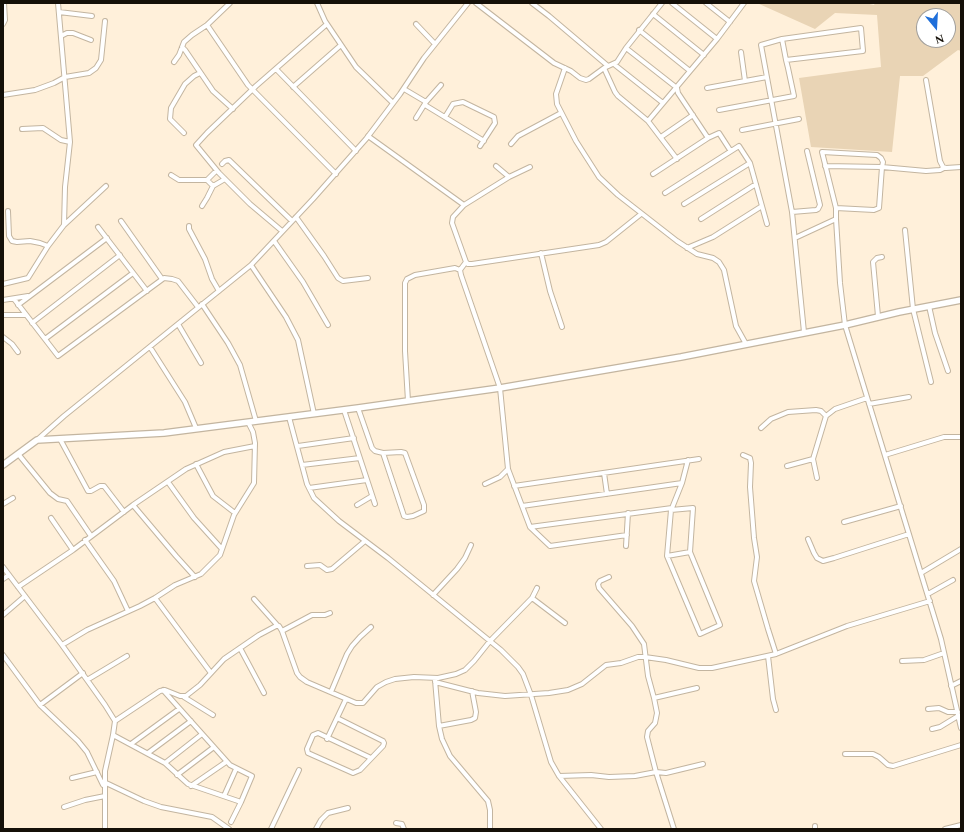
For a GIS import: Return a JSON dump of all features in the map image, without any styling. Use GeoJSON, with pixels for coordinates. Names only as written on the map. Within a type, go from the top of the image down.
{"type":"FeatureCollection","features":[{"type":"Feature","properties":{"kind":"street"},"geometry":{"type":"LineString","coordinates":[[3,24],[5,20],[4,3]]}},
{"type":"Feature","properties":{"kind":"street"},"geometry":{"type":"LineString","coordinates":[[58,3],[70,142],[65,187],[64,225]]}},
{"type":"Feature","properties":{"kind":"street"},"geometry":{"type":"LineString","coordinates":[[174,62],[179,55],[184,42],[207,26],[230,3]]}},
{"type":"Feature","properties":{"kind":"street"},"geometry":{"type":"LineString","coordinates":[[317,3],[327,24],[356,67],[393,103]]}},
{"type":"Feature","properties":{"kind":"street"},"geometry":{"type":"LineString","coordinates":[[3,465],[19,455],[200,305],[251,265],[356,151],[404,89],[435,44],[468,3]]}},
{"type":"Feature","properties":{"kind":"street"},"geometry":{"type":"LineString","coordinates":[[476,3],[554,63],[565,68],[583,80],[589,79],[606,67],[615,65],[639,30],[662,3]]}},
{"type":"Feature","properties":{"kind":"street"},"geometry":{"type":"LineString","coordinates":[[532,3],[549,16],[606,67],[615,92],[618,96],[648,121],[677,159]]}},
{"type":"Feature","properties":{"kind":"street"},"geometry":{"type":"LineString","coordinates":[[672,3],[717,39]]}},
{"type":"Feature","properties":{"kind":"street"},"geometry":{"type":"LineString","coordinates":[[706,3],[730,22]]}},
{"type":"Feature","properties":{"kind":"street"},"geometry":{"type":"LineString","coordinates":[[648,121],[717,39],[742,4]]}},
{"type":"Feature","properties":{"kind":"street"},"geometry":{"type":"LineString","coordinates":[[59,12],[92,16]]}},
{"type":"Feature","properties":{"kind":"street"},"geometry":{"type":"LineString","coordinates":[[653,14],[704,55]]}},
{"type":"Feature","properties":{"kind":"street"},"geometry":{"type":"LineString","coordinates":[[3,93],[35,90],[65,77],[89,73],[96,68],[101,60],[105,21]]}},
{"type":"Feature","properties":{"kind":"street"},"geometry":{"type":"LineString","coordinates":[[282,232],[216,171],[196,146],[206,133],[327,24]]}},
{"type":"Feature","properties":{"kind":"street"},"geometry":{"type":"LineString","coordinates":[[416,24],[435,44]]}},
{"type":"Feature","properties":{"kind":"street"},"geometry":{"type":"LineString","coordinates":[[207,26],[253,90],[336,174]]}},
{"type":"Feature","properties":{"kind":"street"},"geometry":{"type":"LineString","coordinates":[[786,60],[863,51],[861,28],[782,39],[761,45],[792,212],[804,332]]}},
{"type":"Feature","properties":{"kind":"street"},"geometry":{"type":"LineString","coordinates":[[639,30],[690,71]]}},
{"type":"Feature","properties":{"kind":"street"},"geometry":{"type":"LineString","coordinates":[[61,36],[72,33],[91,40]]}},
{"type":"Feature","properties":{"kind":"street"},"geometry":{"type":"LineString","coordinates":[[719,110],[794,96],[782,39]]}},
{"type":"Feature","properties":{"kind":"street"},"geometry":{"type":"LineString","coordinates":[[293,86],[341,45]]}},
{"type":"Feature","properties":{"kind":"street"},"geometry":{"type":"LineString","coordinates":[[182,47],[213,91],[233,109]]}},
{"type":"Feature","properties":{"kind":"street"},"geometry":{"type":"LineString","coordinates":[[626,48],[677,88],[678,93],[708,138]]}},
{"type":"Feature","properties":{"kind":"street"},"geometry":{"type":"LineString","coordinates":[[741,52],[745,81]]}},
{"type":"Feature","properties":{"kind":"street"},"geometry":{"type":"LineString","coordinates":[[615,65],[663,103]]}},
{"type":"Feature","properties":{"kind":"street"},"geometry":{"type":"LineString","coordinates":[[565,68],[556,94],[557,104],[576,141],[599,177],[641,214],[687,248],[697,254],[717,260],[722,266],[736,326],[746,344]]}},
{"type":"Feature","properties":{"kind":"street"},"geometry":{"type":"LineString","coordinates":[[276,69],[356,151]]}},
{"type":"Feature","properties":{"kind":"street"},"geometry":{"type":"LineString","coordinates":[[184,133],[170,119],[171,108],[185,84],[200,73]]}},
{"type":"Feature","properties":{"kind":"street"},"geometry":{"type":"LineString","coordinates":[[707,88],[767,77]]}},
{"type":"Feature","properties":{"kind":"street"},"geometry":{"type":"LineString","coordinates":[[926,80],[932,108],[937,147],[940,160],[944,168]]}},
{"type":"Feature","properties":{"kind":"street"},"geometry":{"type":"LineString","coordinates":[[416,118],[425,103],[441,85]]}},
{"type":"Feature","properties":{"kind":"street"},"geometry":{"type":"LineString","coordinates":[[404,89],[484,141]]}},
{"type":"Feature","properties":{"kind":"street"},"geometry":{"type":"LineString","coordinates":[[445,117],[453,104],[463,102],[494,117],[495,123],[480,146]]}},
{"type":"Feature","properties":{"kind":"street"},"geometry":{"type":"LineString","coordinates":[[511,144],[518,136],[561,113]]}},
{"type":"Feature","properties":{"kind":"street"},"geometry":{"type":"LineString","coordinates":[[661,138],[693,115]]}},
{"type":"Feature","properties":{"kind":"street"},"geometry":{"type":"LineString","coordinates":[[742,130],[776,122],[799,119]]}},
{"type":"Feature","properties":{"kind":"street"},"geometry":{"type":"LineString","coordinates":[[22,129],[43,128],[61,140],[70,142]]}},
{"type":"Feature","properties":{"kind":"street"},"geometry":{"type":"LineString","coordinates":[[653,174],[708,138],[719,133],[730,150]]}},
{"type":"Feature","properties":{"kind":"street"},"geometry":{"type":"LineString","coordinates":[[368,136],[464,206]]}},
{"type":"Feature","properties":{"kind":"street"},"geometry":{"type":"LineString","coordinates":[[665,193],[730,150],[740,146],[750,163],[767,224]]}},
{"type":"Feature","properties":{"kind":"street"},"geometry":{"type":"LineString","coordinates":[[792,212],[816,210],[820,205],[807,151]]}},
{"type":"Feature","properties":{"kind":"street"},"geometry":{"type":"LineString","coordinates":[[836,208],[874,210],[879,208],[882,168],[881,158],[877,155],[822,152],[836,208],[840,283],[845,325],[941,639],[961,728]]}},
{"type":"Feature","properties":{"kind":"street"},"geometry":{"type":"LineString","coordinates":[[222,164],[225,160],[229,160],[292,221]]}},
{"type":"Feature","properties":{"kind":"street"},"geometry":{"type":"LineString","coordinates":[[684,204],[750,163]]}},
{"type":"Feature","properties":{"kind":"street"},"geometry":{"type":"LineString","coordinates":[[496,166],[509,176]]}},
{"type":"Feature","properties":{"kind":"street"},"geometry":{"type":"LineString","coordinates":[[530,166],[509,176],[464,206],[453,217],[452,223],[468,264],[602,244],[641,214]]}},
{"type":"Feature","properties":{"kind":"street"},"geometry":{"type":"LineString","coordinates":[[825,166],[926,171],[961,167]]}},
{"type":"Feature","properties":{"kind":"street"},"geometry":{"type":"LineString","coordinates":[[171,175],[179,180],[207,180],[216,171]]}},
{"type":"Feature","properties":{"kind":"street"},"geometry":{"type":"LineString","coordinates":[[202,206],[208,198],[213,186],[225,179]]}},
{"type":"Feature","properties":{"kind":"street"},"geometry":{"type":"LineString","coordinates":[[207,180],[213,186]]}},
{"type":"Feature","properties":{"kind":"street"},"geometry":{"type":"LineString","coordinates":[[701,219],[756,184]]}},
{"type":"Feature","properties":{"kind":"street"},"geometry":{"type":"LineString","coordinates":[[3,284],[28,278],[48,246],[64,225],[106,186]]}},
{"type":"Feature","properties":{"kind":"street"},"geometry":{"type":"LineString","coordinates":[[687,248],[713,236],[762,206]]}},
{"type":"Feature","properties":{"kind":"street"},"geometry":{"type":"LineString","coordinates":[[8,211],[9,236],[12,241],[30,241],[48,246]]}},
{"type":"Feature","properties":{"kind":"street"},"geometry":{"type":"LineString","coordinates":[[296,217],[338,278],[343,281],[368,278]]}},
{"type":"Feature","properties":{"kind":"street"},"geometry":{"type":"LineString","coordinates":[[795,238],[836,219]]}},
{"type":"Feature","properties":{"kind":"street"},"geometry":{"type":"LineString","coordinates":[[121,221],[162,279]]}},
{"type":"Feature","properties":{"kind":"street"},"geometry":{"type":"LineString","coordinates":[[189,226],[189,229],[202,252],[218,291]]}},
{"type":"Feature","properties":{"kind":"street"},"geometry":{"type":"LineString","coordinates":[[98,227],[147,291]]}},
{"type":"Feature","properties":{"kind":"street"},"geometry":{"type":"LineString","coordinates":[[905,230],[913,309],[931,382]]}},
{"type":"Feature","properties":{"kind":"street"},"geometry":{"type":"LineString","coordinates":[[18,305],[107,238]]}},
{"type":"Feature","properties":{"kind":"street"},"geometry":{"type":"LineString","coordinates":[[274,241],[303,282],[328,325]]}},
{"type":"Feature","properties":{"kind":"street"},"geometry":{"type":"LineString","coordinates":[[541,253],[550,291],[562,327]]}},
{"type":"Feature","properties":{"kind":"street"},"geometry":{"type":"LineString","coordinates":[[32,323],[120,255]]}},
{"type":"Feature","properties":{"kind":"street"},"geometry":{"type":"LineString","coordinates":[[878,316],[873,262],[877,258],[882,257]]}},
{"type":"Feature","properties":{"kind":"street"},"geometry":{"type":"LineString","coordinates":[[466,262],[460,270],[461,275],[500,388],[508,470],[530,527],[550,546],[627,535]]}},
{"type":"Feature","properties":{"kind":"street"},"geometry":{"type":"LineString","coordinates":[[251,265],[286,317],[298,340],[314,414]]}},
{"type":"Feature","properties":{"kind":"street"},"geometry":{"type":"LineString","coordinates":[[408,401],[405,351],[405,283],[407,279],[414,275],[455,268],[460,270]]}},
{"type":"Feature","properties":{"kind":"street"},"geometry":{"type":"LineString","coordinates":[[45,339],[133,273]]}},
{"type":"Feature","properties":{"kind":"street"},"geometry":{"type":"LineString","coordinates":[[14,299],[56,355],[60,356],[162,279],[166,278],[178,281],[200,305],[228,343],[240,365],[256,421]]}},
{"type":"Feature","properties":{"kind":"street"},"geometry":{"type":"LineString","coordinates":[[3,300],[29,296]]}},
{"type":"Feature","properties":{"kind":"street"},"geometry":{"type":"LineString","coordinates":[[37,440],[164,433],[500,388],[746,344],[845,325],[878,316],[961,300]]}},
{"type":"Feature","properties":{"kind":"street"},"geometry":{"type":"LineString","coordinates":[[928,306],[935,333],[948,371]]}},
{"type":"Feature","properties":{"kind":"street"},"geometry":{"type":"LineString","coordinates":[[3,315],[25,315]]}},
{"type":"Feature","properties":{"kind":"street"},"geometry":{"type":"LineString","coordinates":[[178,324],[201,363]]}},
{"type":"Feature","properties":{"kind":"street"},"geometry":{"type":"LineString","coordinates":[[3,337],[10,341],[18,352]]}},
{"type":"Feature","properties":{"kind":"street"},"geometry":{"type":"LineString","coordinates":[[150,347],[185,402],[196,428]]}},
{"type":"Feature","properties":{"kind":"street"},"geometry":{"type":"LineString","coordinates":[[816,478],[813,459],[826,416],[835,409],[867,398]]}},
{"type":"Feature","properties":{"kind":"street"},"geometry":{"type":"LineString","coordinates":[[870,404],[909,398]]}},
{"type":"Feature","properties":{"kind":"street"},"geometry":{"type":"LineString","coordinates":[[358,408],[372,448],[375,451],[383,454],[404,453],[424,507],[424,511],[413,516],[404,516],[383,454]]}},
{"type":"Feature","properties":{"kind":"street"},"geometry":{"type":"LineString","coordinates":[[344,410],[375,504]]}},
{"type":"Feature","properties":{"kind":"street"},"geometry":{"type":"LineString","coordinates":[[761,428],[771,419],[788,412],[816,410],[821,411],[826,416]]}},
{"type":"Feature","properties":{"kind":"street"},"geometry":{"type":"LineString","coordinates":[[289,417],[309,488],[314,498],[326,510],[490,641],[518,667],[523,674],[531,695],[551,762],[559,776],[601,829]]}},
{"type":"Feature","properties":{"kind":"street"},"geometry":{"type":"LineString","coordinates":[[62,645],[87,630],[156,598],[175,585],[195,577],[206,570],[220,556],[235,513],[254,483],[255,446],[253,432],[248,422]]}},
{"type":"Feature","properties":{"kind":"street"},"geometry":{"type":"LineString","coordinates":[[885,455],[944,437],[961,437]]}},
{"type":"Feature","properties":{"kind":"street"},"geometry":{"type":"LineString","coordinates":[[298,446],[354,438]]}},
{"type":"Feature","properties":{"kind":"street"},"geometry":{"type":"LineString","coordinates":[[60,439],[88,491],[104,486],[124,512]]}},
{"type":"Feature","properties":{"kind":"street"},"geometry":{"type":"LineString","coordinates":[[18,587],[73,550],[133,504],[168,482],[177,474],[224,452],[255,446]]}},
{"type":"Feature","properties":{"kind":"street"},"geometry":{"type":"LineString","coordinates":[[19,455],[50,493],[58,499],[67,501],[91,536]]}},
{"type":"Feature","properties":{"kind":"street"},"geometry":{"type":"LineString","coordinates":[[743,455],[748,456],[751,463],[750,487],[756,557],[754,581],[776,654]]}},
{"type":"Feature","properties":{"kind":"street"},"geometry":{"type":"LineString","coordinates":[[302,465],[360,458]]}},
{"type":"Feature","properties":{"kind":"street"},"geometry":{"type":"LineString","coordinates":[[514,486],[699,459]]}},
{"type":"Feature","properties":{"kind":"street"},"geometry":{"type":"LineString","coordinates":[[787,466],[813,459]]}},
{"type":"Feature","properties":{"kind":"street"},"geometry":{"type":"LineString","coordinates":[[530,527],[628,513],[672,509],[693,508],[690,552],[720,625],[700,634],[667,556],[672,509],[682,483],[688,460]]}},
{"type":"Feature","properties":{"kind":"street"},"geometry":{"type":"LineString","coordinates":[[196,464],[213,496],[235,513]]}},
{"type":"Feature","properties":{"kind":"street"},"geometry":{"type":"LineString","coordinates":[[485,484],[502,476],[508,470]]}},
{"type":"Feature","properties":{"kind":"street"},"geometry":{"type":"LineString","coordinates":[[604,472],[607,494]]}},
{"type":"Feature","properties":{"kind":"street"},"geometry":{"type":"LineString","coordinates":[[309,488],[368,480]]}},
{"type":"Feature","properties":{"kind":"street"},"geometry":{"type":"LineString","coordinates":[[168,482],[194,518],[222,549]]}},
{"type":"Feature","properties":{"kind":"street"},"geometry":{"type":"LineString","coordinates":[[522,506],[682,483]]}},
{"type":"Feature","properties":{"kind":"street"},"geometry":{"type":"LineString","coordinates":[[357,505],[372,496]]}},
{"type":"Feature","properties":{"kind":"street"},"geometry":{"type":"LineString","coordinates":[[3,504],[13,498]]}},
{"type":"Feature","properties":{"kind":"street"},"geometry":{"type":"LineString","coordinates":[[133,504],[195,577]]}},
{"type":"Feature","properties":{"kind":"street"},"geometry":{"type":"LineString","coordinates":[[844,522],[901,506]]}},
{"type":"Feature","properties":{"kind":"street"},"geometry":{"type":"LineString","coordinates":[[626,546],[628,513]]}},
{"type":"Feature","properties":{"kind":"street"},"geometry":{"type":"LineString","coordinates":[[51,518],[73,550]]}},
{"type":"Feature","properties":{"kind":"street"},"geometry":{"type":"LineString","coordinates":[[808,539],[817,558],[823,561],[909,534]]}},
{"type":"Feature","properties":{"kind":"street"},"geometry":{"type":"LineString","coordinates":[[86,540],[114,581],[128,611]]}},
{"type":"Feature","properties":{"kind":"street"},"geometry":{"type":"LineString","coordinates":[[307,566],[320,565],[325,569],[330,570],[365,540]]}},
{"type":"Feature","properties":{"kind":"street"},"geometry":{"type":"LineString","coordinates":[[433,595],[457,569],[465,558],[471,545]]}},
{"type":"Feature","properties":{"kind":"street"},"geometry":{"type":"LineString","coordinates":[[921,573],[961,550]]}},
{"type":"Feature","properties":{"kind":"street"},"geometry":{"type":"LineString","coordinates":[[667,556],[690,552]]}},
{"type":"Feature","properties":{"kind":"street"},"geometry":{"type":"LineString","coordinates":[[3,567],[83,673],[106,705],[115,721],[104,782],[107,829]]}},
{"type":"Feature","properties":{"kind":"street"},"geometry":{"type":"LineString","coordinates":[[3,579],[9,574]]}},
{"type":"Feature","properties":{"kind":"street"},"geometry":{"type":"LineString","coordinates":[[609,577],[600,581],[598,584],[599,588],[643,641],[648,676],[654,698],[657,718],[647,733],[656,772],[674,829]]}},
{"type":"Feature","properties":{"kind":"street"},"geometry":{"type":"LineString","coordinates":[[928,594],[953,580]]}},
{"type":"Feature","properties":{"kind":"street"},"geometry":{"type":"LineString","coordinates":[[435,680],[451,676],[465,670],[490,641],[532,598],[537,588]]}},
{"type":"Feature","properties":{"kind":"street"},"geometry":{"type":"LineString","coordinates":[[3,615],[25,596]]}},
{"type":"Feature","properties":{"kind":"street"},"geometry":{"type":"LineString","coordinates":[[156,598],[211,673]]}},
{"type":"Feature","properties":{"kind":"street"},"geometry":{"type":"LineString","coordinates":[[532,598],[565,623]]}},
{"type":"Feature","properties":{"kind":"street"},"geometry":{"type":"LineString","coordinates":[[254,599],[282,631],[297,673],[300,677],[307,682],[356,703],[363,703],[377,687],[386,682],[395,679],[414,677],[435,680],[478,693],[505,696],[548,693],[576,687],[606,665],[611,663],[619,664],[634,658],[645,657],[712,668],[776,654],[847,626],[930,601]]}},
{"type":"Feature","properties":{"kind":"street"},"geometry":{"type":"LineString","coordinates":[[282,631],[312,615],[325,615],[330,613]]}},
{"type":"Feature","properties":{"kind":"street"},"geometry":{"type":"LineString","coordinates":[[184,697],[200,685],[224,659],[273,627],[278,626]]}},
{"type":"Feature","properties":{"kind":"street"},"geometry":{"type":"LineString","coordinates":[[331,692],[349,650],[360,636],[371,627]]}},
{"type":"Feature","properties":{"kind":"street"},"geometry":{"type":"LineString","coordinates":[[240,648],[264,693]]}},
{"type":"Feature","properties":{"kind":"street"},"geometry":{"type":"LineString","coordinates":[[902,661],[924,660],[944,653]]}},
{"type":"Feature","properties":{"kind":"street"},"geometry":{"type":"LineString","coordinates":[[3,655],[40,704],[78,741],[87,752],[104,787]]}},
{"type":"Feature","properties":{"kind":"street"},"geometry":{"type":"LineString","coordinates":[[87,680],[127,656]]}},
{"type":"Feature","properties":{"kind":"street"},"geometry":{"type":"LineString","coordinates":[[768,656],[772,692],[776,710]]}},
{"type":"Feature","properties":{"kind":"street"},"geometry":{"type":"LineString","coordinates":[[40,704],[83,673]]}},
{"type":"Feature","properties":{"kind":"street"},"geometry":{"type":"LineString","coordinates":[[435,680],[439,726],[442,739],[450,756],[488,801],[490,810],[490,829]]}},
{"type":"Feature","properties":{"kind":"street"},"geometry":{"type":"LineString","coordinates":[[951,686],[961,681]]}},
{"type":"Feature","properties":{"kind":"street"},"geometry":{"type":"LineString","coordinates":[[654,698],[698,688]]}},
{"type":"Feature","properties":{"kind":"street"},"geometry":{"type":"LineString","coordinates":[[115,721],[163,690],[184,697],[213,715]]}},
{"type":"Feature","properties":{"kind":"street"},"geometry":{"type":"LineString","coordinates":[[163,690],[226,762],[236,769],[252,776],[231,822]]}},
{"type":"Feature","properties":{"kind":"street"},"geometry":{"type":"LineString","coordinates":[[439,726],[475,718],[476,712],[472,691]]}},
{"type":"Feature","properties":{"kind":"street"},"geometry":{"type":"LineString","coordinates":[[327,738],[346,699]]}},
{"type":"Feature","properties":{"kind":"street"},"geometry":{"type":"LineString","coordinates":[[928,709],[939,708],[958,714]]}},
{"type":"Feature","properties":{"kind":"street"},"geometry":{"type":"LineString","coordinates":[[131,744],[179,709]]}},
{"type":"Feature","properties":{"kind":"street"},"geometry":{"type":"LineString","coordinates":[[932,729],[940,727],[958,714]]}},
{"type":"Feature","properties":{"kind":"street"},"geometry":{"type":"LineString","coordinates":[[337,718],[384,742],[383,746],[360,770],[353,773],[308,753],[308,749],[314,734],[320,734],[371,758]]}},
{"type":"Feature","properties":{"kind":"street"},"geometry":{"type":"LineString","coordinates":[[148,753],[191,721]]}},
{"type":"Feature","properties":{"kind":"street"},"geometry":{"type":"LineString","coordinates":[[165,763],[202,734]]}},
{"type":"Feature","properties":{"kind":"street"},"geometry":{"type":"LineString","coordinates":[[113,735],[165,763],[191,786],[241,802]]}},
{"type":"Feature","properties":{"kind":"street"},"geometry":{"type":"LineString","coordinates":[[845,754],[873,754],[888,765],[893,766],[961,746]]}},
{"type":"Feature","properties":{"kind":"street"},"geometry":{"type":"LineString","coordinates":[[177,775],[214,748]]}},
{"type":"Feature","properties":{"kind":"street"},"geometry":{"type":"LineString","coordinates":[[191,786],[226,762]]}},
{"type":"Feature","properties":{"kind":"street"},"geometry":{"type":"LineString","coordinates":[[559,776],[634,776],[656,772],[671,772],[703,764]]}},
{"type":"Feature","properties":{"kind":"street"},"geometry":{"type":"LineString","coordinates":[[224,796],[236,769]]}},
{"type":"Feature","properties":{"kind":"street"},"geometry":{"type":"LineString","coordinates":[[271,829],[299,770]]}},
{"type":"Feature","properties":{"kind":"street"},"geometry":{"type":"LineString","coordinates":[[72,778],[97,772]]}},
{"type":"Feature","properties":{"kind":"street"},"geometry":{"type":"LineString","coordinates":[[104,782],[144,801],[161,807],[212,817],[229,829]]}},
{"type":"Feature","properties":{"kind":"street"},"geometry":{"type":"LineString","coordinates":[[64,807],[85,800],[105,796]]}},
{"type":"Feature","properties":{"kind":"street"},"geometry":{"type":"LineString","coordinates":[[316,829],[321,820],[328,813],[348,808]]}},
{"type":"Feature","properties":{"kind":"street"},"geometry":{"type":"LineString","coordinates":[[396,823],[402,824],[404,829]]}},
{"type":"Feature","properties":{"kind":"street"},"geometry":{"type":"LineString","coordinates":[[945,829],[961,825]]}},
{"type":"Feature","properties":{"kind":"shaded area"},"geometry":{"type":"Polygon","coordinates":[[[757,3],[865,3],[874,5],[875,3],[961,3],[961,51],[958,50],[923,76],[900,76],[892,152],[811,147],[799,78],[881,67],[877,15],[835,13],[815,29],[757,3]]]}}]}
